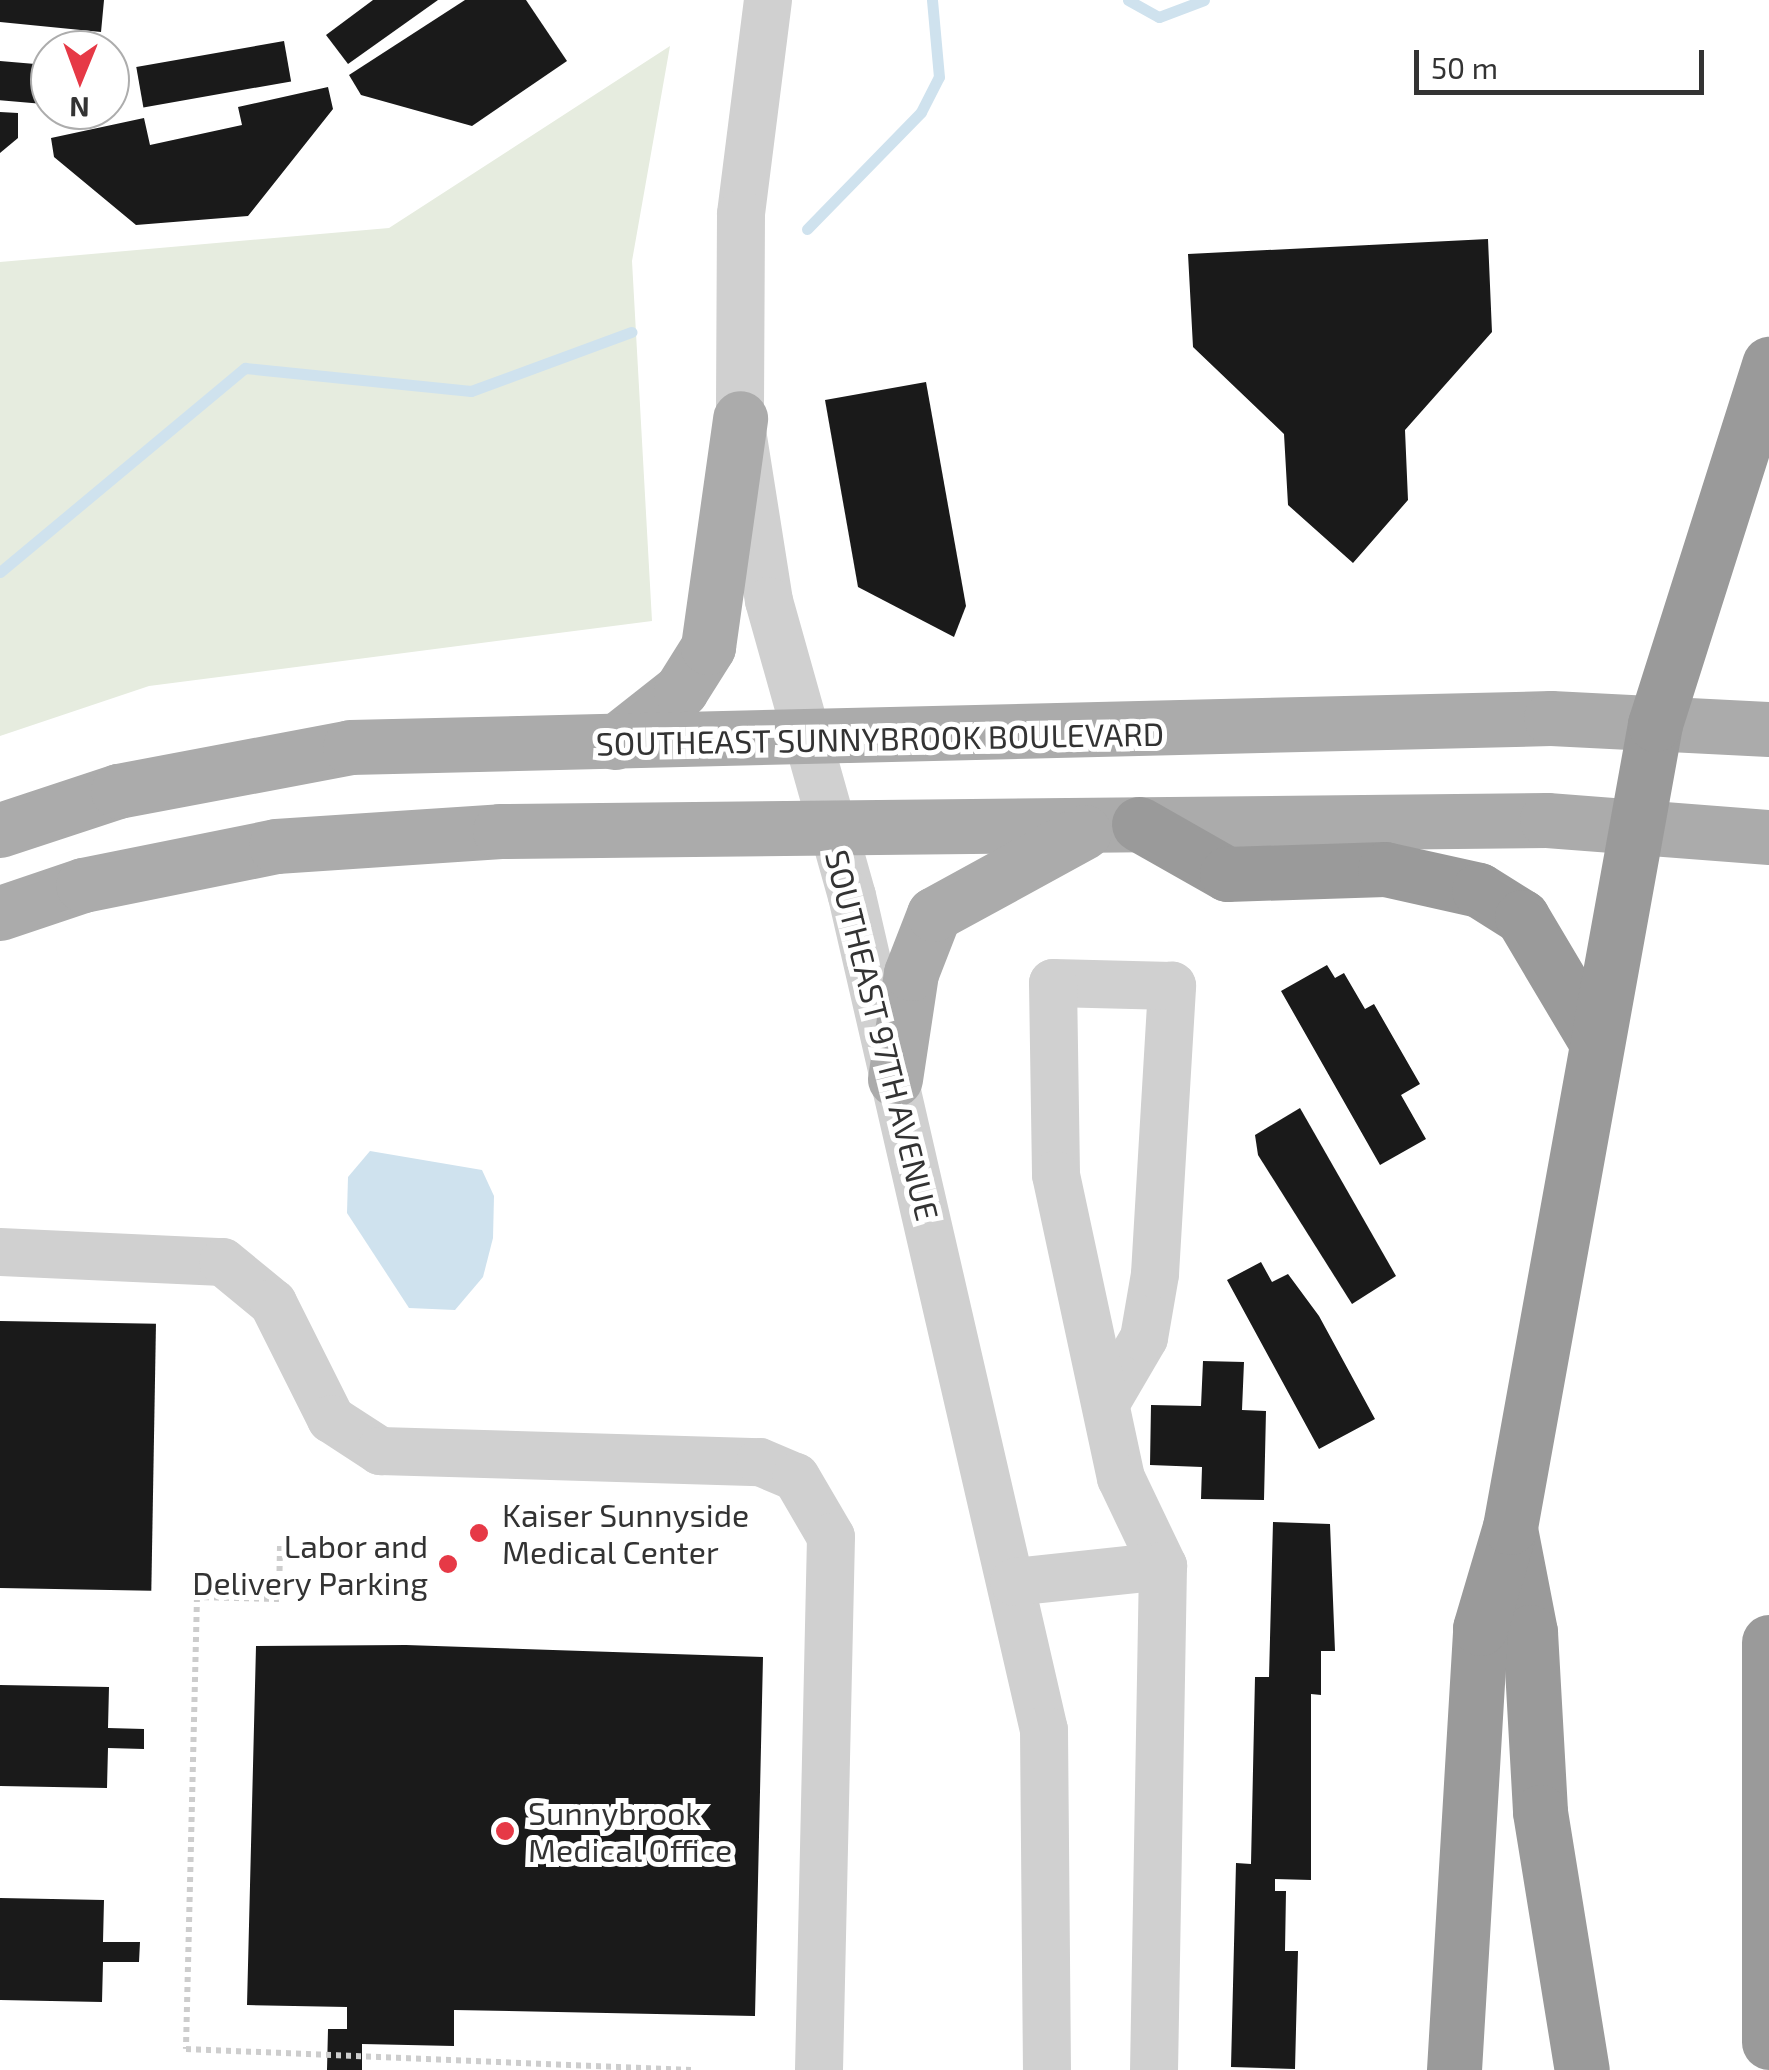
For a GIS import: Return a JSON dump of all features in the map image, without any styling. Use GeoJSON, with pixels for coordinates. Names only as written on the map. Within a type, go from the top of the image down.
{"type":"FeatureCollection","features":[{"type":"Feature","properties":{"kind":"highway"},"geometry":{"type":"LineString","coordinates":[[1454,2070],[1480,1628],[1510,1526],[1592,1035],[1655,724],[1769,364]]}},
{"type":"Feature","properties":{"kind":"highway"},"geometry":{"type":"LineString","coordinates":[[1120,824],[1226,874],[1385,869],[1480,890],[1522,917],[1592,1035]]}},
{"type":"Feature","properties":{"kind":"highway"},"geometry":{"type":"LineString","coordinates":[[1510,1526],[1530,1632],[1540,1812],[1582,2070]]}},
{"type":"Feature","properties":{"kind":"highway"},"geometry":{"type":"LineString","coordinates":[[1769,1642],[1769,2042]]}},
{"type":"Feature","properties":{"kind":"main road"},"geometry":{"type":"LineString","coordinates":[[615,742],[681,690],[708,647],[740,418]]}},
{"type":"Feature","properties":{"kind":"main road","name":"SOUTHEAST SUNNYBROOK BOULEVARD"},"geometry":{"type":"LineString","coordinates":[[0,830],[118,791],[314,752],[1551,718],[1762,728]]}},
{"type":"Feature","properties":{"kind":"main road"},"geometry":{"type":"LineString","coordinates":[[895,1079],[911,973],[934,914],[1120,824]]}},
{"type":"Feature","properties":{"kind":"main road"},"geometry":{"type":"LineString","coordinates":[[0,913],[83,885],[324,841],[832,827],[1120,824],[1633,826],[1757,836]]}},
{"type":"Feature","properties":{"kind":"street","name":"SOUTHEAST 97TH AVENUE"},"geometry":{"type":"LineString","coordinates":[[768,0],[742,199],[740,418],[769,601],[832,827],[895,1079],[1014,1582],[1044,1730],[1047,2070]]}},
{"type":"Feature","properties":{"kind":"street"},"geometry":{"type":"LineString","coordinates":[[1110,1396],[1144,1338],[1155,1274],[1172,986],[1054,982],[1056,1175],[1110,1396],[1121,1478],[1163,1566],[1154,2070]]}},
{"type":"Feature","properties":{"kind":"street"},"geometry":{"type":"LineString","coordinates":[[0,1252],[223,1262],[273,1303],[331,1419],[380,1451],[760,1462],[796,1477],[831,1537],[819,2070]]}},
{"type":"Feature","properties":{"kind":"street"},"geometry":{"type":"LineString","coordinates":[[1014,1582],[1163,1566]]}},
{"type":"Feature","properties":{"kind":"path"},"geometry":{"type":"LineString","coordinates":[[280,1546],[279,1600],[197,1597],[186,2049],[692,2070]]}},
{"type":"Feature","properties":{"kind":"shaded area"},"geometry":{"type":"Polygon","coordinates":[[[670,46],[632,261],[652,621],[149,686],[0,736],[0,262],[389,228],[670,46]]]}},
{"type":"Feature","properties":{"kind":"water"},"geometry":{"type":"Polygon","coordinates":[[[370,1151],[482,1170],[494,1196],[493,1238],[483,1277],[455,1310],[409,1308],[347,1213],[348,1177],[370,1151]]]}},
{"type":"Feature","properties":{"kind":"building"},"geometry":{"type":"Polygon","coordinates":[[[0,0],[104,0],[101,30],[0,22],[0,0]]]}},
{"type":"Feature","properties":{"kind":"building"},"geometry":{"type":"Polygon","coordinates":[[[373,0],[438,0],[348,64],[326,35],[373,0]]]}},
{"type":"Feature","properties":{"kind":"building"},"geometry":{"type":"Polygon","coordinates":[[[465,0],[526,0],[567,61],[472,126],[361,95],[349,75],[465,0]]]}},
{"type":"Feature","properties":{"kind":"building"},"geometry":{"type":"Polygon","coordinates":[[[284,41],[291,81],[143,107],[136,67],[284,41]]]}},
{"type":"Feature","properties":{"kind":"building"},"geometry":{"type":"Polygon","coordinates":[[[0,61],[30,64],[30,103],[0,100],[0,61]]]}},
{"type":"Feature","properties":{"kind":"building"},"geometry":{"type":"Polygon","coordinates":[[[328,87],[333,109],[248,216],[136,225],[54,157],[51,138],[88,130],[130,130],[130,121],[144,118],[150,145],[242,125],[238,107],[328,87]]]}},
{"type":"Feature","properties":{"kind":"building"},"geometry":{"type":"Polygon","coordinates":[[[0,112],[18,113],[18,138],[0,153],[0,112]]]}},
{"type":"Feature","properties":{"kind":"building"},"geometry":{"type":"Polygon","coordinates":[[[1488,239],[1492,332],[1405,430],[1408,500],[1353,563],[1288,505],[1284,434],[1193,347],[1188,254],[1488,239]]]}},
{"type":"Feature","properties":{"kind":"building"},"geometry":{"type":"Polygon","coordinates":[[[926,382],[966,606],[954,637],[858,587],[825,400],[926,382]]]}},
{"type":"Feature","properties":{"kind":"building"},"geometry":{"type":"Polygon","coordinates":[[[1327,965],[1335,978],[1344,973],[1365,1009],[1374,1004],[1420,1084],[1401,1095],[1426,1139],[1380,1165],[1281,991],[1327,965]]]}},
{"type":"Feature","properties":{"kind":"building"},"geometry":{"type":"Polygon","coordinates":[[[1300,1108],[1396,1276],[1352,1304],[1258,1155],[1255,1135],[1300,1108]]]}},
{"type":"Feature","properties":{"kind":"building"},"geometry":{"type":"Polygon","coordinates":[[[1261,1262],[1272,1282],[1288,1274],[1319,1316],[1375,1419],[1319,1449],[1227,1280],[1261,1262]]]}},
{"type":"Feature","properties":{"kind":"building"},"geometry":{"type":"Polygon","coordinates":[[[0,1321],[156,1324],[151,1591],[0,1588],[0,1321]]]}},
{"type":"Feature","properties":{"kind":"building"},"geometry":{"type":"Polygon","coordinates":[[[1203,1361],[1244,1362],[1242,1410],[1266,1411],[1264,1500],[1201,1499],[1202,1467],[1150,1465],[1151,1405],[1201,1406],[1203,1361]]]}},
{"type":"Feature","properties":{"kind":"building"},"geometry":{"type":"Polygon","coordinates":[[[1273,1522],[1330,1524],[1335,1651],[1321,1651],[1321,1695],[1311,1694],[1311,1880],[1275,1879],[1275,1891],[1286,1891],[1285,1951],[1298,1951],[1295,2069],[1231,2067],[1236,1863],[1251,1864],[1255,1677],[1269,1677],[1273,1522]]]}},
{"type":"Feature","properties":{"kind":"building","name":"Sunnybrook Medical Office"},"geometry":{"type":"Polygon","coordinates":[[[406,1645],[763,1657],[755,2016],[454,2010],[454,2046],[362,2044],[362,2070],[327,2070],[328,2029],[347,2029],[347,2007],[247,2005],[256,1646],[406,1645]]]}},
{"type":"Feature","properties":{"kind":"building"},"geometry":{"type":"Polygon","coordinates":[[[0,1685],[109,1687],[108,1728],[144,1729],[144,1749],[108,1748],[107,1788],[0,1786],[0,1685]]]}},
{"type":"Feature","properties":{"kind":"building"},"geometry":{"type":"Polygon","coordinates":[[[0,1898],[104,1900],[103,1942],[140,1942],[139,1962],[103,1962],[102,2002],[0,2000],[0,1898]]]}},
{"type":"Feature","properties":{"kind":"waterway"},"geometry":{"type":"LineString","coordinates":[[807,229],[921,112],[939,77],[932,0]]}},
{"type":"Feature","properties":{"kind":"waterway"},"geometry":{"type":"LineString","coordinates":[[1128,0],[1159,17],[1204,0]]}},
{"type":"Feature","properties":{"kind":"waterway"},"geometry":{"type":"LineString","coordinates":[[0,572],[245,368],[471,391],[631,332]]}},
{"type":"Feature","properties":{"kind":"place","name":"Kaiser Sunnyside Medical Center"},"geometry":{"type":"Point","coordinates":[479,1533]}},
{"type":"Feature","properties":{"kind":"place","name":"Labor and Delivery Parking"},"geometry":{"type":"Point","coordinates":[448,1564]}},
{"type":"Feature","properties":{"kind":"place","name":"Sunnybrook Medical Office"},"geometry":{"type":"Point","coordinates":[505,1831]}}]}
